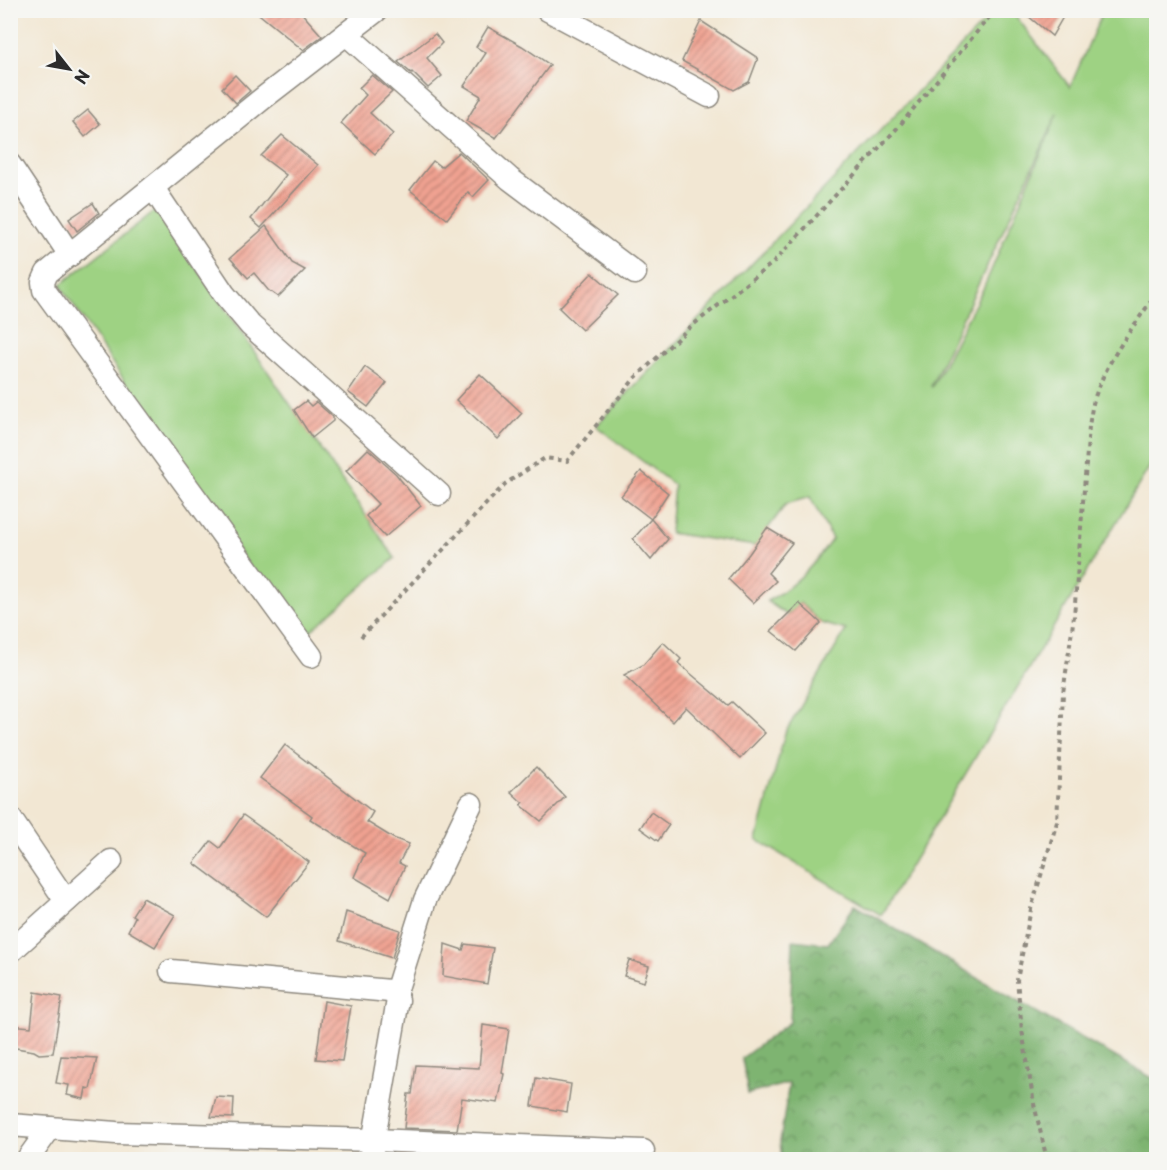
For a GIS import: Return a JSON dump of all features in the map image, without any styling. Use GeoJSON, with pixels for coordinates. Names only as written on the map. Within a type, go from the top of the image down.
{"type":"FeatureCollection","features":[{"type":"Feature","properties":{"kind":"street"},"geometry":{"type":"LineString","coordinates":[[310,656],[44,290],[43,282],[47,273],[69,255],[376,10]]}},
{"type":"Feature","properties":{"kind":"street"},"geometry":{"type":"LineString","coordinates":[[548,10],[709,96]]}},
{"type":"Feature","properties":{"kind":"street"},"geometry":{"type":"LineString","coordinates":[[346,34],[510,179],[635,273]]}},
{"type":"Feature","properties":{"kind":"street"},"geometry":{"type":"LineString","coordinates":[[10,165],[69,255]]}},
{"type":"Feature","properties":{"kind":"street"},"geometry":{"type":"LineString","coordinates":[[153,188],[224,294],[250,325],[439,494]]}},
{"type":"Feature","properties":{"kind":"street"},"geometry":{"type":"LineString","coordinates":[[395,994],[425,900],[471,804]]}},
{"type":"Feature","properties":{"kind":"street"},"geometry":{"type":"LineString","coordinates":[[10,818],[66,901]]}},
{"type":"Feature","properties":{"kind":"street"},"geometry":{"type":"LineString","coordinates":[[10,952],[111,861]]}},
{"type":"Feature","properties":{"kind":"street"},"geometry":{"type":"LineString","coordinates":[[171,971],[390,991],[395,994],[398,1000],[372,1150]]}},
{"type":"Feature","properties":{"kind":"street"},"geometry":{"type":"LineString","coordinates":[[10,1125],[372,1150],[643,1150]]}},
{"type":"Feature","properties":{"kind":"street"},"geometry":{"type":"LineString","coordinates":[[27,1160],[50,1128]]}},
{"type":"Feature","properties":{"kind":"path"},"geometry":{"type":"LineString","coordinates":[[361,637],[505,483],[545,458],[567,461],[635,378],[689,328],[774,262],[900,125],[995,10]]}},
{"type":"Feature","properties":{"kind":"path"},"geometry":{"type":"LineString","coordinates":[[1047,1160],[1022,1030],[1017,980],[1031,909],[1057,822],[1063,693],[1074,616],[1089,426],[1095,396],[1106,369],[1123,340],[1156,294]]}},
{"type":"Feature","properties":{"kind":"green space"},"geometry":{"type":"Polygon","coordinates":[[[995,11],[1012,11],[1070,87],[1103,11],[1156,11],[1156,456],[881,915],[757,840],[785,733],[846,630],[821,623],[800,603],[787,615],[767,601],[787,589],[804,574],[832,539],[810,497],[786,504],[755,546],[670,533],[674,485],[596,426],[995,11]],[[1058,113],[932,387],[984,287],[1058,113]]]}},
{"type":"Feature","properties":{"kind":"green space"},"geometry":{"type":"Polygon","coordinates":[[[157,209],[395,558],[299,641],[60,285],[157,209]]]}},
{"type":"Feature","properties":{"kind":"green space"},"geometry":{"type":"Polygon","coordinates":[[[855,905],[1156,1080],[1156,1159],[782,1159],[780,1142],[789,1083],[748,1094],[742,1058],[790,1022],[793,940],[828,944],[855,905]]]}},
{"type":"Feature","properties":{"kind":"building"},"geometry":{"type":"Polygon","coordinates":[[[254,10],[299,10],[322,36],[303,50],[254,10]]]}},
{"type":"Feature","properties":{"kind":"building"},"geometry":{"type":"Polygon","coordinates":[[[1021,10],[1067,10],[1052,36],[1021,10]]]}},
{"type":"Feature","properties":{"kind":"building"},"geometry":{"type":"Polygon","coordinates":[[[701,21],[758,58],[749,82],[734,90],[682,61],[701,21]]]}},
{"type":"Feature","properties":{"kind":"building"},"geometry":{"type":"Polygon","coordinates":[[[488,27],[550,65],[496,138],[466,121],[481,96],[464,86],[486,53],[476,47],[488,27]]]}},
{"type":"Feature","properties":{"kind":"building"},"geometry":{"type":"Polygon","coordinates":[[[435,34],[442,43],[427,58],[442,76],[428,88],[398,62],[435,34]]]}},
{"type":"Feature","properties":{"kind":"building"},"geometry":{"type":"Polygon","coordinates":[[[235,75],[250,91],[236,103],[222,88],[235,75]]]}},
{"type":"Feature","properties":{"kind":"building"},"geometry":{"type":"Polygon","coordinates":[[[372,75],[392,92],[370,113],[393,134],[375,154],[341,123],[366,95],[359,88],[372,75]]]}},
{"type":"Feature","properties":{"kind":"building"},"geometry":{"type":"Polygon","coordinates":[[[88,110],[100,124],[85,137],[73,122],[88,110]]]}},
{"type":"Feature","properties":{"kind":"building"},"geometry":{"type":"Polygon","coordinates":[[[282,135],[318,165],[261,228],[251,219],[286,175],[261,156],[282,135]]]}},
{"type":"Feature","properties":{"kind":"building"},"geometry":{"type":"Polygon","coordinates":[[[459,152],[489,180],[473,197],[468,192],[447,219],[410,190],[433,161],[441,167],[459,152]]]}},
{"type":"Feature","properties":{"kind":"building"},"geometry":{"type":"Polygon","coordinates":[[[93,203],[99,213],[77,231],[69,219],[93,203]]]}},
{"type":"Feature","properties":{"kind":"building"},"geometry":{"type":"Polygon","coordinates":[[[266,226],[292,263],[305,270],[278,297],[268,290],[254,273],[248,278],[230,258],[266,226]]]}},
{"type":"Feature","properties":{"kind":"building"},"geometry":{"type":"Polygon","coordinates":[[[592,273],[618,295],[582,330],[559,308],[592,273]]]}},
{"type":"Feature","properties":{"kind":"building"},"geometry":{"type":"Polygon","coordinates":[[[365,367],[387,383],[368,407],[348,392],[365,367]]]}},
{"type":"Feature","properties":{"kind":"building"},"geometry":{"type":"Polygon","coordinates":[[[480,374],[522,413],[498,439],[456,400],[480,374]]]}},
{"type":"Feature","properties":{"kind":"building"},"geometry":{"type":"Polygon","coordinates":[[[306,401],[311,406],[316,402],[333,417],[333,421],[312,438],[294,410],[306,401]]]}},
{"type":"Feature","properties":{"kind":"building"},"geometry":{"type":"Polygon","coordinates":[[[368,449],[396,474],[421,506],[385,537],[366,516],[378,504],[346,471],[368,449]]]}},
{"type":"Feature","properties":{"kind":"building"},"geometry":{"type":"Polygon","coordinates":[[[641,471],[668,493],[651,519],[621,496],[641,471]]]}},
{"type":"Feature","properties":{"kind":"building"},"geometry":{"type":"Polygon","coordinates":[[[651,519],[668,539],[651,560],[633,539],[651,519]]]}},
{"type":"Feature","properties":{"kind":"building"},"geometry":{"type":"Polygon","coordinates":[[[767,528],[792,543],[768,573],[776,581],[753,603],[728,579],[767,528]]]}},
{"type":"Feature","properties":{"kind":"building"},"geometry":{"type":"Polygon","coordinates":[[[799,603],[821,623],[796,651],[771,631],[799,603]]]}},
{"type":"Feature","properties":{"kind":"building"},"geometry":{"type":"Polygon","coordinates":[[[663,642],[681,659],[678,663],[728,705],[732,702],[765,733],[740,759],[686,707],[673,722],[624,675],[643,665],[663,642]]]}},
{"type":"Feature","properties":{"kind":"building"},"geometry":{"type":"Polygon","coordinates":[[[285,745],[373,812],[367,822],[393,838],[409,844],[399,863],[405,866],[390,898],[354,877],[365,853],[310,819],[312,816],[260,778],[285,745]]]}},
{"type":"Feature","properties":{"kind":"building"},"geometry":{"type":"Polygon","coordinates":[[[536,767],[565,797],[541,821],[521,805],[523,803],[511,792],[536,767]]]}},
{"type":"Feature","properties":{"kind":"building"},"geometry":{"type":"Polygon","coordinates":[[[651,812],[669,825],[658,841],[640,828],[651,812]]]}},
{"type":"Feature","properties":{"kind":"building"},"geometry":{"type":"Polygon","coordinates":[[[243,815],[309,862],[266,917],[194,863],[211,841],[220,848],[243,815]]]}},
{"type":"Feature","properties":{"kind":"building"},"geometry":{"type":"Polygon","coordinates":[[[143,898],[175,915],[155,947],[128,931],[135,917],[132,915],[143,898]]]}},
{"type":"Feature","properties":{"kind":"building"},"geometry":{"type":"Polygon","coordinates":[[[346,912],[400,930],[392,958],[339,941],[346,912]]]}},
{"type":"Feature","properties":{"kind":"building"},"geometry":{"type":"Polygon","coordinates":[[[445,944],[463,950],[465,944],[493,948],[487,984],[443,976],[445,944]]]}},
{"type":"Feature","properties":{"kind":"building"},"geometry":{"type":"Polygon","coordinates":[[[629,960],[649,966],[644,982],[624,976],[629,960]]]}},
{"type":"Feature","properties":{"kind":"building"},"geometry":{"type":"Polygon","coordinates":[[[35,992],[62,997],[53,1053],[39,1054],[10,1047],[10,1025],[31,1027],[35,992]]]}},
{"type":"Feature","properties":{"kind":"building"},"geometry":{"type":"Polygon","coordinates":[[[324,1001],[351,1006],[342,1061],[316,1059],[324,1001]]]}},
{"type":"Feature","properties":{"kind":"building"},"geometry":{"type":"Polygon","coordinates":[[[483,1025],[509,1029],[498,1103],[462,1098],[457,1130],[404,1128],[408,1094],[412,1094],[416,1065],[479,1068],[483,1025]]]}},
{"type":"Feature","properties":{"kind":"building"},"geometry":{"type":"Polygon","coordinates":[[[61,1056],[97,1058],[90,1089],[86,1088],[84,1099],[67,1095],[69,1085],[56,1083],[61,1056]]]}},
{"type":"Feature","properties":{"kind":"building"},"geometry":{"type":"Polygon","coordinates":[[[536,1078],[571,1084],[567,1112],[532,1106],[536,1078]]]}},
{"type":"Feature","properties":{"kind":"building"},"geometry":{"type":"Polygon","coordinates":[[[216,1097],[234,1098],[233,1118],[211,1117],[216,1097]]]}},
{"type":"Feature","properties":{"kind":"building"},"geometry":{"type":"Polygon","coordinates":[[[401,1155],[417,1155],[417,1160],[400,1160],[401,1155]]]}}]}
